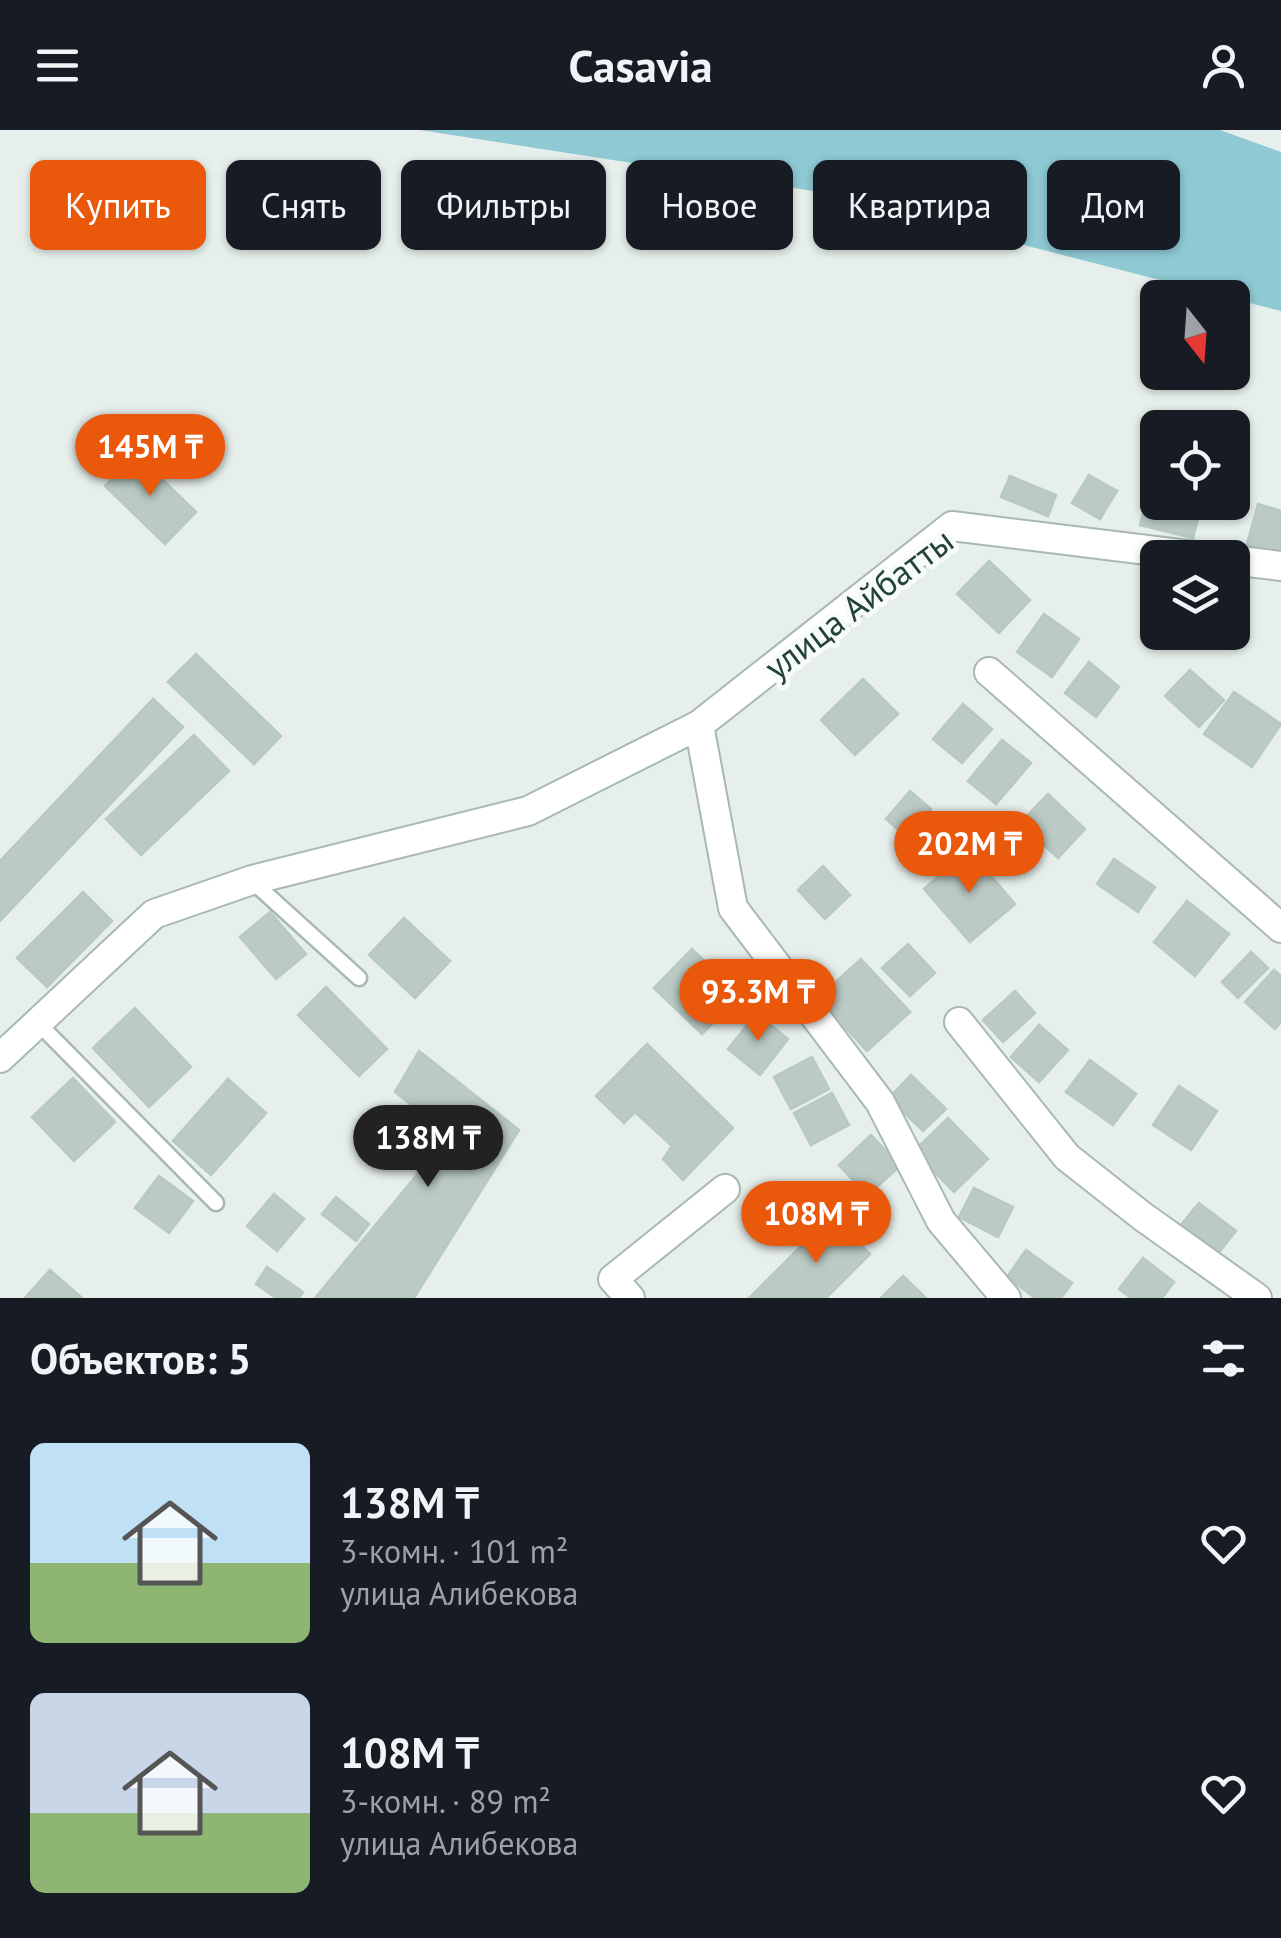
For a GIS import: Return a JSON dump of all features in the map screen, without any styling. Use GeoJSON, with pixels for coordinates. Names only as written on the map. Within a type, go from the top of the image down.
{"type":"FeatureCollection","features":[{"type":"Feature","properties":{"kind":"street","name":"улица Айбатты"},"geometry":{"type":"LineString","coordinates":[[0,1058],[154,914],[252,880],[528,810],[699,725],[952,526],[1140,549]]}},
{"type":"Feature","properties":{"kind":"street"},"geometry":{"type":"LineString","coordinates":[[1250,562],[1281,566]]}},
{"type":"Feature","properties":{"kind":"street"},"geometry":{"type":"LineString","coordinates":[[989,672],[1281,928]]}},
{"type":"Feature","properties":{"kind":"street"},"geometry":{"type":"LineString","coordinates":[[699,725],[734,908],[880,1102],[940,1221],[1006,1298]]}},
{"type":"Feature","properties":{"kind":"street"},"geometry":{"type":"LineString","coordinates":[[959,1022],[1067,1157],[1257,1298]]}},
{"type":"Feature","properties":{"kind":"street"},"geometry":{"type":"LineString","coordinates":[[630,1298],[614,1279],[725,1188]]}},
{"type":"Feature","properties":{"kind":"lane"},"geometry":{"type":"LineString","coordinates":[[252,880],[359,978]]}},
{"type":"Feature","properties":{"kind":"lane"},"geometry":{"type":"LineString","coordinates":[[37,1021],[216,1203]]}},
{"type":"Feature","properties":{"kind":"water"},"geometry":{"type":"Polygon","coordinates":[[[420,130],[1220,130],[1281,152],[1281,311],[1250,303],[1250,280],[1160,280],[1027,246],[1027,160],[813,160],[813,191],[793,188],[793,160],[626,162],[420,130]]]}},
{"type":"Feature","properties":{"kind":"building"},"geometry":{"type":"Polygon","coordinates":[[[136,454],[196,512],[165,544],[105,486],[136,454]]]}},
{"type":"Feature","properties":{"kind":"building"},"geometry":{"type":"Polygon","coordinates":[[[1089,475],[1117,491],[1100,519],[1072,503],[1089,475]]]}},
{"type":"Feature","properties":{"kind":"building"},"geometry":{"type":"Polygon","coordinates":[[[1010,476],[1056,495],[1048,516],[1001,497],[1010,476]]]}},
{"type":"Feature","properties":{"kind":"building"},"geometry":{"type":"Polygon","coordinates":[[[1258,504],[1281,511],[1281,554],[1250,545],[1258,504]]]}},
{"type":"Feature","properties":{"kind":"building"},"geometry":{"type":"Polygon","coordinates":[[[1141,520],[1198,520],[1193,538],[1140,525],[1141,520]]]}},
{"type":"Feature","properties":{"kind":"building"},"geometry":{"type":"Polygon","coordinates":[[[989,561],[1030,600],[999,633],[957,594],[989,561]]]}},
{"type":"Feature","properties":{"kind":"building"},"geometry":{"type":"Polygon","coordinates":[[[1044,614],[1079,639],[1052,677],[1017,652],[1044,614]]]}},
{"type":"Feature","properties":{"kind":"building"},"geometry":{"type":"Polygon","coordinates":[[[196,654],[281,736],[254,764],[168,682],[196,654]]]}},
{"type":"Feature","properties":{"kind":"building"},"geometry":{"type":"Polygon","coordinates":[[[1089,662],[1119,687],[1096,717],[1065,693],[1089,662]]]}},
{"type":"Feature","properties":{"kind":"building"},"geometry":{"type":"Polygon","coordinates":[[[1190,670],[1224,700],[1199,727],[1165,696],[1190,670]]]}},
{"type":"Feature","properties":{"kind":"building"},"geometry":{"type":"Polygon","coordinates":[[[863,679],[898,714],[855,755],[821,720],[863,679]]]}},
{"type":"Feature","properties":{"kind":"building"},"geometry":{"type":"Polygon","coordinates":[[[1234,692],[1281,724],[1252,767],[1204,734],[1234,692]]]}},
{"type":"Feature","properties":{"kind":"building"},"geometry":{"type":"Polygon","coordinates":[[[153,699],[183,727],[0,921],[0,861],[153,699]]]}},
{"type":"Feature","properties":{"kind":"building"},"geometry":{"type":"Polygon","coordinates":[[[963,704],[992,729],[962,763],[933,739],[963,704]]]}},
{"type":"Feature","properties":{"kind":"building"},"geometry":{"type":"Polygon","coordinates":[[[194,735],[229,771],[141,855],[106,819],[194,735]]]}},
{"type":"Feature","properties":{"kind":"building"},"geometry":{"type":"Polygon","coordinates":[[[1002,740],[1031,763],[996,804],[968,781],[1002,740]]]}},
{"type":"Feature","properties":{"kind":"building"},"geometry":{"type":"Polygon","coordinates":[[[910,791],[931,809],[906,837],[886,819],[910,791]]]}},
{"type":"Feature","properties":{"kind":"building"},"geometry":{"type":"Polygon","coordinates":[[[1048,794],[1085,829],[1058,858],[1020,823],[1048,794]]]}},
{"type":"Feature","properties":{"kind":"building"},"geometry":{"type":"Polygon","coordinates":[[[969,850],[1015,904],[970,942],[924,889],[969,850]]]}},
{"type":"Feature","properties":{"kind":"building"},"geometry":{"type":"Polygon","coordinates":[[[1114,859],[1155,887],[1138,912],[1097,884],[1114,859]]]}},
{"type":"Feature","properties":{"kind":"building"},"geometry":{"type":"Polygon","coordinates":[[[823,866],[850,895],[825,919],[798,890],[823,866]]]}},
{"type":"Feature","properties":{"kind":"building"},"geometry":{"type":"Polygon","coordinates":[[[83,892],[112,921],[47,987],[17,958],[83,892]]]}},
{"type":"Feature","properties":{"kind":"building"},"geometry":{"type":"Polygon","coordinates":[[[1187,901],[1229,934],[1195,976],[1154,942],[1187,901]]]}},
{"type":"Feature","properties":{"kind":"building"},"geometry":{"type":"Polygon","coordinates":[[[270,912],[306,954],[276,979],[240,937],[270,912]]]}},
{"type":"Feature","properties":{"kind":"building"},"geometry":{"type":"Polygon","coordinates":[[[404,918],[450,961],[415,998],[369,955],[404,918]]]}},
{"type":"Feature","properties":{"kind":"building"},"geometry":{"type":"Polygon","coordinates":[[[908,944],[935,973],[910,996],[882,968],[908,944]]]}},
{"type":"Feature","properties":{"kind":"building"},"geometry":{"type":"Polygon","coordinates":[[[692,949],[740,996],[702,1034],[654,988],[692,949]]]}},
{"type":"Feature","properties":{"kind":"building"},"geometry":{"type":"Polygon","coordinates":[[[1251,952],[1268,968],[1238,998],[1222,982],[1251,952]]]}},
{"type":"Feature","properties":{"kind":"building"},"geometry":{"type":"Polygon","coordinates":[[[861,959],[910,1012],[867,1051],[818,998],[861,959]]]}},
{"type":"Feature","properties":{"kind":"building"},"geometry":{"type":"Polygon","coordinates":[[[1274,970],[1281,976],[1281,1022],[1275,1029],[1245,1002],[1274,970]]]}},
{"type":"Feature","properties":{"kind":"building"},"geometry":{"type":"Polygon","coordinates":[[[326,987],[387,1049],[359,1076],[298,1015],[326,987]]]}},
{"type":"Feature","properties":{"kind":"building"},"geometry":{"type":"Polygon","coordinates":[[[1015,991],[1035,1013],[1003,1042],[983,1020],[1015,991]]]}},
{"type":"Feature","properties":{"kind":"building"},"geometry":{"type":"Polygon","coordinates":[[[135,1008],[191,1067],[149,1107],[93,1048],[135,1008]]]}},
{"type":"Feature","properties":{"kind":"building"},"geometry":{"type":"Polygon","coordinates":[[[756,1014],[788,1039],[760,1075],[728,1049],[756,1014]]]}},
{"type":"Feature","properties":{"kind":"building"},"geometry":{"type":"Polygon","coordinates":[[[1039,1025],[1068,1050],[1039,1082],[1011,1057],[1039,1025]]]}},
{"type":"Feature","properties":{"kind":"building"},"geometry":{"type":"Polygon","coordinates":[[[647,1044],[733,1128],[683,1180],[663,1159],[672,1146],[635,1112],[624,1123],[596,1096],[647,1044]]]}},
{"type":"Feature","properties":{"kind":"building"},"geometry":{"type":"Polygon","coordinates":[[[419,1051],[519,1130],[414,1298],[315,1298],[450,1135],[395,1092],[419,1051]]]}},
{"type":"Feature","properties":{"kind":"building"},"geometry":{"type":"Polygon","coordinates":[[[812,1057],[829,1089],[791,1109],[774,1077],[812,1057]]]}},
{"type":"Feature","properties":{"kind":"building"},"geometry":{"type":"Polygon","coordinates":[[[1090,1060],[1136,1094],[1113,1125],[1066,1092],[1090,1060]]]}},
{"type":"Feature","properties":{"kind":"building"},"geometry":{"type":"Polygon","coordinates":[[[911,1075],[946,1109],[923,1131],[889,1098],[911,1075]]]}},
{"type":"Feature","properties":{"kind":"building"},"geometry":{"type":"Polygon","coordinates":[[[73,1078],[115,1122],[74,1161],[32,1117],[73,1078]]]}},
{"type":"Feature","properties":{"kind":"building"},"geometry":{"type":"Polygon","coordinates":[[[228,1079],[266,1113],[211,1175],[173,1141],[228,1079]]]}},
{"type":"Feature","properties":{"kind":"building"},"geometry":{"type":"Polygon","coordinates":[[[1179,1086],[1217,1111],[1191,1150],[1153,1125],[1179,1086]]]}},
{"type":"Feature","properties":{"kind":"building"},"geometry":{"type":"Polygon","coordinates":[[[832,1093],[849,1125],[811,1145],[794,1113],[832,1093]]]}},
{"type":"Feature","properties":{"kind":"building"},"geometry":{"type":"Polygon","coordinates":[[[948,1118],[988,1159],[954,1192],[914,1151],[948,1118]]]}},
{"type":"Feature","properties":{"kind":"building"},"geometry":{"type":"Polygon","coordinates":[[[871,1135],[900,1166],[867,1196],[839,1165],[871,1135]]]}},
{"type":"Feature","properties":{"kind":"building"},"geometry":{"type":"Polygon","coordinates":[[[159,1176],[193,1201],[169,1233],[135,1208],[159,1176]]]}},
{"type":"Feature","properties":{"kind":"building"},"geometry":{"type":"Polygon","coordinates":[[[974,1188],[1013,1207],[998,1237],[959,1217],[974,1188]]]}},
{"type":"Feature","properties":{"kind":"building"},"geometry":{"type":"Polygon","coordinates":[[[274,1194],[304,1219],[277,1251],[247,1226],[274,1194]]]}},
{"type":"Feature","properties":{"kind":"building"},"geometry":{"type":"Polygon","coordinates":[[[336,1197],[369,1224],[356,1241],[322,1214],[336,1197]]]}},
{"type":"Feature","properties":{"kind":"building"},"geometry":{"type":"Polygon","coordinates":[[[1199,1203],[1236,1231],[1212,1261],[1175,1232],[1199,1203]]]}},
{"type":"Feature","properties":{"kind":"building"},"geometry":{"type":"Polygon","coordinates":[[[831,1216],[870,1254],[826,1298],[749,1298],[831,1216]]]}},
{"type":"Feature","properties":{"kind":"building"},"geometry":{"type":"Polygon","coordinates":[[[1026,1250],[1072,1283],[1061,1298],[1035,1298],[1007,1277],[1026,1250]]]}},
{"type":"Feature","properties":{"kind":"building"},"geometry":{"type":"Polygon","coordinates":[[[1143,1258],[1174,1282],[1162,1298],[1131,1298],[1119,1289],[1143,1258]]]}},
{"type":"Feature","properties":{"kind":"building"},"geometry":{"type":"Polygon","coordinates":[[[267,1267],[303,1292],[299,1298],[276,1298],[256,1284],[267,1267]]]}},
{"type":"Feature","properties":{"kind":"building"},"geometry":{"type":"Polygon","coordinates":[[[50,1270],[82,1298],[25,1298],[50,1270]]]}},
{"type":"Feature","properties":{"kind":"building"},"geometry":{"type":"Polygon","coordinates":[[[903,1276],[926,1298],[881,1298],[903,1276]]]}}]}
